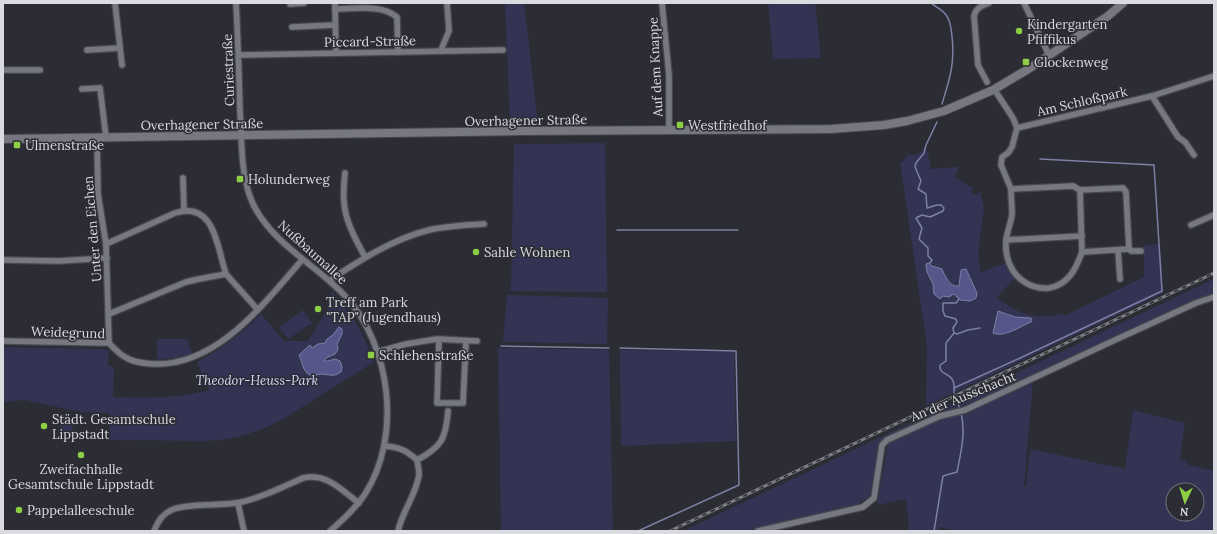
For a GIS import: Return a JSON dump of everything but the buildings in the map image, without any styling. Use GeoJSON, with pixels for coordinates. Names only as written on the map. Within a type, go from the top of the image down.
{"type":"FeatureCollection","features":[{"type":"Feature","properties":{"kind":"main road","name":"Overhagener Straße"},"geometry":{"type":"LineString","coordinates":[[3,139],[863,128],[907,121],[944,111],[993,90],[1108,16],[1123,3]]}},
{"type":"Feature","properties":{"kind":"street"},"geometry":{"type":"LineString","coordinates":[[115,3],[122,65]]}},
{"type":"Feature","properties":{"kind":"street","name":"Curiestraße"},"geometry":{"type":"LineString","coordinates":[[236,3],[242,135]]}},
{"type":"Feature","properties":{"kind":"street"},"geometry":{"type":"LineString","coordinates":[[290,4],[304,3]]}},
{"type":"Feature","properties":{"kind":"street"},"geometry":{"type":"LineString","coordinates":[[441,50],[449,31],[447,3]]}},
{"type":"Feature","properties":{"kind":"street","name":"Auf dem Knappe"},"geometry":{"type":"LineString","coordinates":[[662,3],[669,75],[669,130]]}},
{"type":"Feature","properties":{"kind":"street"},"geometry":{"type":"LineString","coordinates":[[987,82],[978,65],[974,16],[975,11],[979,7],[989,3]]}},
{"type":"Feature","properties":{"kind":"street"},"geometry":{"type":"LineString","coordinates":[[1024,3],[1049,55]]}},
{"type":"Feature","properties":{"kind":"street"},"geometry":{"type":"LineString","coordinates":[[336,52],[335,6],[378,9],[392,13],[397,17],[398,52]]}},
{"type":"Feature","properties":{"kind":"street"},"geometry":{"type":"LineString","coordinates":[[292,27],[335,25]]}},
{"type":"Feature","properties":{"kind":"street"},"geometry":{"type":"LineString","coordinates":[[87,50],[120,48]]}},
{"type":"Feature","properties":{"kind":"street","name":"Piccard-Straße"},"geometry":{"type":"LineString","coordinates":[[239,55],[503,50]]}},
{"type":"Feature","properties":{"kind":"street"},"geometry":{"type":"LineString","coordinates":[[3,70],[40,70]]}},
{"type":"Feature","properties":{"kind":"street","name":"Am Schloßpark"},"geometry":{"type":"LineString","coordinates":[[1017,128],[1152,96],[1214,77]]}},
{"type":"Feature","properties":{"kind":"street"},"geometry":{"type":"LineString","coordinates":[[82,88],[100,88],[106,137]]}},
{"type":"Feature","properties":{"kind":"street"},"geometry":{"type":"LineString","coordinates":[[993,90],[996,92],[1013,118],[1017,128],[1012,147],[1008,153],[1002,157],[1001,165],[1011,189],[1012,214],[1006,240],[1008,261],[1015,274],[1027,284],[1041,288],[1055,286],[1064,282],[1075,271],[1082,252],[1080,190]]}},
{"type":"Feature","properties":{"kind":"street"},"geometry":{"type":"LineString","coordinates":[[1152,96],[1178,137],[1185,142],[1194,155]]}},
{"type":"Feature","properties":{"kind":"street","name":"Nußbaumallee"},"geometry":{"type":"LineString","coordinates":[[242,135],[245,178],[255,207],[274,234],[302,260],[330,280],[346,297],[357,312],[366,327],[377,352],[387,392],[387,424],[384,446],[380,460],[368,488],[359,503],[330,531]]}},
{"type":"Feature","properties":{"kind":"street","name":"Unter den Eichen"},"geometry":{"type":"LineString","coordinates":[[97,137],[98,194],[107,258],[109,343]]}},
{"type":"Feature","properties":{"kind":"street"},"geometry":{"type":"LineString","coordinates":[[345,173],[344,201],[346,211],[353,232],[365,257]]}},
{"type":"Feature","properties":{"kind":"street"},"geometry":{"type":"LineString","coordinates":[[183,178],[184,210]]}},
{"type":"Feature","properties":{"kind":"street"},"geometry":{"type":"LineString","coordinates":[[1011,189],[1073,186],[1080,190],[1123,188],[1126,192],[1129,249]]}},
{"type":"Feature","properties":{"kind":"street"},"geometry":{"type":"LineString","coordinates":[[106,244],[175,213],[184,210],[196,212],[205,218],[212,228],[226,274],[258,310]]}},
{"type":"Feature","properties":{"kind":"street"},"geometry":{"type":"LineString","coordinates":[[1191,225],[1208,217],[1214,216]]}},
{"type":"Feature","properties":{"kind":"street"},"geometry":{"type":"LineString","coordinates":[[330,280],[365,257],[427,230],[443,227],[484,224]]}},
{"type":"Feature","properties":{"kind":"street"},"geometry":{"type":"LineString","coordinates":[[1006,240],[1082,236]]}},
{"type":"Feature","properties":{"kind":"street"},"geometry":{"type":"LineString","coordinates":[[1082,252],[1129,249],[1131,251],[1141,251]]}},
{"type":"Feature","properties":{"kind":"street"},"geometry":{"type":"LineString","coordinates":[[1118,250],[1120,279]]}},
{"type":"Feature","properties":{"kind":"street"},"geometry":{"type":"LineString","coordinates":[[3,260],[59,261],[107,258]]}},
{"type":"Feature","properties":{"kind":"street","name":"Weidegrund"},"geometry":{"type":"LineString","coordinates":[[3,341],[109,343],[117,352],[134,362],[157,364],[182,361],[196,356],[218,343],[242,325],[258,310],[302,260]]}},
{"type":"Feature","properties":{"kind":"street"},"geometry":{"type":"LineString","coordinates":[[109,314],[186,282],[199,278],[226,274]]}},
{"type":"Feature","properties":{"kind":"street","name":"An der Ausschacht"},"geometry":{"type":"LineString","coordinates":[[758,531],[864,507],[874,498],[882,445],[887,440],[940,416],[958,410],[965,410],[1196,303],[1214,297]]}},
{"type":"Feature","properties":{"kind":"street"},"geometry":{"type":"LineString","coordinates":[[377,352],[406,344],[439,340],[477,341]]}},
{"type":"Feature","properties":{"kind":"street"},"geometry":{"type":"LineString","coordinates":[[439,340],[437,403],[463,403],[466,340]]}},
{"type":"Feature","properties":{"kind":"street"},"geometry":{"type":"LineString","coordinates":[[417,460],[430,453],[441,442],[446,429],[448,411]]}},
{"type":"Feature","properties":{"kind":"street"},"geometry":{"type":"LineString","coordinates":[[384,446],[395,447],[408,451],[417,460],[419,474],[415,488],[400,521],[398,531]]}},
{"type":"Feature","properties":{"kind":"street"},"geometry":{"type":"LineString","coordinates":[[154,531],[160,518],[174,509],[192,506],[214,506],[238,503],[302,478],[318,477],[329,480],[359,503]]}},
{"type":"Feature","properties":{"kind":"street"},"geometry":{"type":"LineString","coordinates":[[238,503],[244,531]]}},
{"type":"Feature","properties":{"kind":"green space"},"geometry":{"type":"Polygon","coordinates":[[[505,3],[524,3],[538,123],[510,124],[505,3]]]}},
{"type":"Feature","properties":{"kind":"green space"},"geometry":{"type":"Polygon","coordinates":[[[768,3],[815,3],[821,58],[773,59],[768,3]]]}},
{"type":"Feature","properties":{"kind":"green space"},"geometry":{"type":"Polygon","coordinates":[[[605,143],[607,292],[511,291],[514,144],[605,143]]]}},
{"type":"Feature","properties":{"kind":"green space"},"geometry":{"type":"Polygon","coordinates":[[[927,149],[931,169],[959,167],[955,177],[973,188],[971,193],[977,195],[980,192],[984,208],[978,254],[981,272],[1006,263],[1015,278],[997,297],[1012,308],[1020,312],[1037,316],[1063,313],[1064,316],[1144,277],[1144,245],[1160,244],[1163,293],[926,406],[927,346],[900,162],[904,161],[907,155],[915,155],[927,149]],[[930,263],[927,272],[933,284],[933,291],[941,297],[949,297],[954,294],[959,299],[972,282],[969,275],[958,287],[956,287],[948,281],[942,269],[937,268],[930,263]]]}},
{"type":"Feature","properties":{"kind":"green space"},"geometry":{"type":"Polygon","coordinates":[[[1214,279],[1214,294],[1117,336],[1026,379],[964,406],[939,414],[879,443],[870,496],[858,504],[746,531],[683,531],[1214,279]]]}},
{"type":"Feature","properties":{"kind":"green space","name":"Theodor-Heuss-Park"},"geometry":{"type":"Polygon","coordinates":[[[332,291],[356,324],[366,342],[374,362],[283,419],[245,435],[222,440],[203,441],[109,440],[110,413],[80,412],[25,400],[3,402],[3,347],[103,349],[109,351],[108,365],[114,368],[113,397],[149,398],[185,395],[209,390],[197,362],[231,341],[261,314],[284,341],[308,341],[328,308],[332,291]]]}},
{"type":"Feature","properties":{"kind":"green space"},"geometry":{"type":"Polygon","coordinates":[[[507,295],[608,298],[607,344],[503,342],[507,295]]]}},
{"type":"Feature","properties":{"kind":"green space"},"geometry":{"type":"Polygon","coordinates":[[[303,310],[312,323],[288,339],[279,327],[303,310]]]}},
{"type":"Feature","properties":{"kind":"green space"},"geometry":{"type":"Polygon","coordinates":[[[157,339],[187,339],[192,353],[177,358],[157,359],[157,339]]]}},
{"type":"Feature","properties":{"kind":"green space"},"geometry":{"type":"Polygon","coordinates":[[[498,348],[609,350],[613,531],[501,531],[498,348]]]}},
{"type":"Feature","properties":{"kind":"green space"},"geometry":{"type":"Polygon","coordinates":[[[620,350],[734,352],[736,441],[621,446],[620,350]]]}},
{"type":"Feature","properties":{"kind":"green space"},"geometry":{"type":"Polygon","coordinates":[[[1033,381],[1024,486],[1026,486],[1030,449],[1125,469],[1133,410],[1185,423],[1180,459],[1184,460],[1189,465],[1214,471],[1214,531],[959,531],[939,527],[938,531],[909,531],[906,499],[877,505],[888,443],[956,412],[969,411],[1033,381]]]}},
{"type":"Feature","properties":{"kind":"green space"},"geometry":{"type":"Polygon","coordinates":[[[71,413],[73,431],[61,432],[59,415],[71,413]]]}},
{"type":"Feature","properties":{"kind":"shaded area"},"geometry":{"type":"Polygon","coordinates":[[[929,263],[932,266],[942,269],[948,281],[956,286],[959,286],[961,270],[966,269],[977,293],[976,298],[970,301],[960,300],[954,294],[949,297],[943,296],[940,299],[934,294],[933,284],[927,272],[926,264],[929,263]]]}},
{"type":"Feature","properties":{"kind":"shaded area"},"geometry":{"type":"Polygon","coordinates":[[[998,311],[1015,317],[1031,318],[1032,320],[1031,322],[1007,333],[993,333],[998,311]]]}},
{"type":"Feature","properties":{"kind":"shaded area"},"geometry":{"type":"Polygon","coordinates":[[[339,327],[342,329],[342,334],[337,344],[338,350],[335,354],[326,358],[324,361],[335,359],[340,361],[342,367],[341,372],[334,375],[322,374],[312,376],[307,373],[299,355],[310,345],[312,348],[318,344],[325,343],[339,327]]]}},
{"type":"Feature","properties":{"kind":"waterway"},"geometry":{"type":"LineString","coordinates":[[931,3],[948,17],[952,36],[953,54],[951,70],[942,104]]}},
{"type":"Feature","properties":{"kind":"waterway"},"geometry":{"type":"LineString","coordinates":[[930,263],[932,260],[928,256],[928,248],[919,239],[922,228],[916,218],[922,215],[930,217],[943,211],[944,208],[941,205],[927,208],[926,194],[918,189],[921,181],[915,167],[916,163],[924,153],[926,145],[937,122]]}},
{"type":"Feature","properties":{"kind":"waterway"},"geometry":{"type":"LineString","coordinates":[[954,388],[1162,291],[1154,165],[1040,159]]}},
{"type":"Feature","properties":{"kind":"waterway"},"geometry":{"type":"LineString","coordinates":[[617,230],[738,230]]}},
{"type":"Feature","properties":{"kind":"waterway"},"geometry":{"type":"LineString","coordinates":[[954,393],[953,381],[942,372],[940,365],[946,361],[946,343],[954,333],[953,328],[957,322],[956,319],[945,316],[943,311],[943,303],[956,303],[959,299]]}},
{"type":"Feature","properties":{"kind":"waterway"},"geometry":{"type":"LineString","coordinates":[[954,333],[957,334],[980,328]]}},
{"type":"Feature","properties":{"kind":"waterway"},"geometry":{"type":"LineString","coordinates":[[501,346],[609,348]]}},
{"type":"Feature","properties":{"kind":"waterway"},"geometry":{"type":"LineString","coordinates":[[620,348],[736,351],[739,485],[638,531]]}},
{"type":"Feature","properties":{"kind":"waterway"},"geometry":{"type":"LineString","coordinates":[[958,403],[960,409]]}},
{"type":"Feature","properties":{"kind":"waterway"},"geometry":{"type":"LineString","coordinates":[[934,531],[943,476],[957,472],[963,435],[961,413]]}},
{"type":"Feature","properties":{"kind":"railway"},"geometry":{"type":"LineString","coordinates":[[670,531],[1214,273]]}},
{"type":"Feature","properties":{"kind":"place","name":"Kindergarten Pfiffikus"},"geometry":{"type":"Point","coordinates":[1019,31]}},
{"type":"Feature","properties":{"kind":"place","name":"Glockenweg"},"geometry":{"type":"Point","coordinates":[1026,62]}},
{"type":"Feature","properties":{"kind":"place","name":"Westfriedhof"},"geometry":{"type":"Point","coordinates":[680,125]}},
{"type":"Feature","properties":{"kind":"place","name":"Ulmenstraße"},"geometry":{"type":"Point","coordinates":[17,145]}},
{"type":"Feature","properties":{"kind":"place","name":"Holunderweg"},"geometry":{"type":"Point","coordinates":[240,179]}},
{"type":"Feature","properties":{"kind":"place","name":"Sahle Wohnen"},"geometry":{"type":"Point","coordinates":[476,252]}},
{"type":"Feature","properties":{"kind":"place","name":"Treff am Park \"TAP\" (Jugendhaus)"},"geometry":{"type":"Point","coordinates":[318,309]}},
{"type":"Feature","properties":{"kind":"place","name":"Schlehenstraße"},"geometry":{"type":"Point","coordinates":[371,355]}},
{"type":"Feature","properties":{"kind":"place","name":"Städt. Gesamtschule Lippstadt"},"geometry":{"type":"Point","coordinates":[44,426]}},
{"type":"Feature","properties":{"kind":"place","name":"Zweifachhalle Gesamtschule Lippstadt"},"geometry":{"type":"Point","coordinates":[81,455]}},
{"type":"Feature","properties":{"kind":"place","name":"Pappelalleeschule"},"geometry":{"type":"Point","coordinates":[19,510]}}]}
